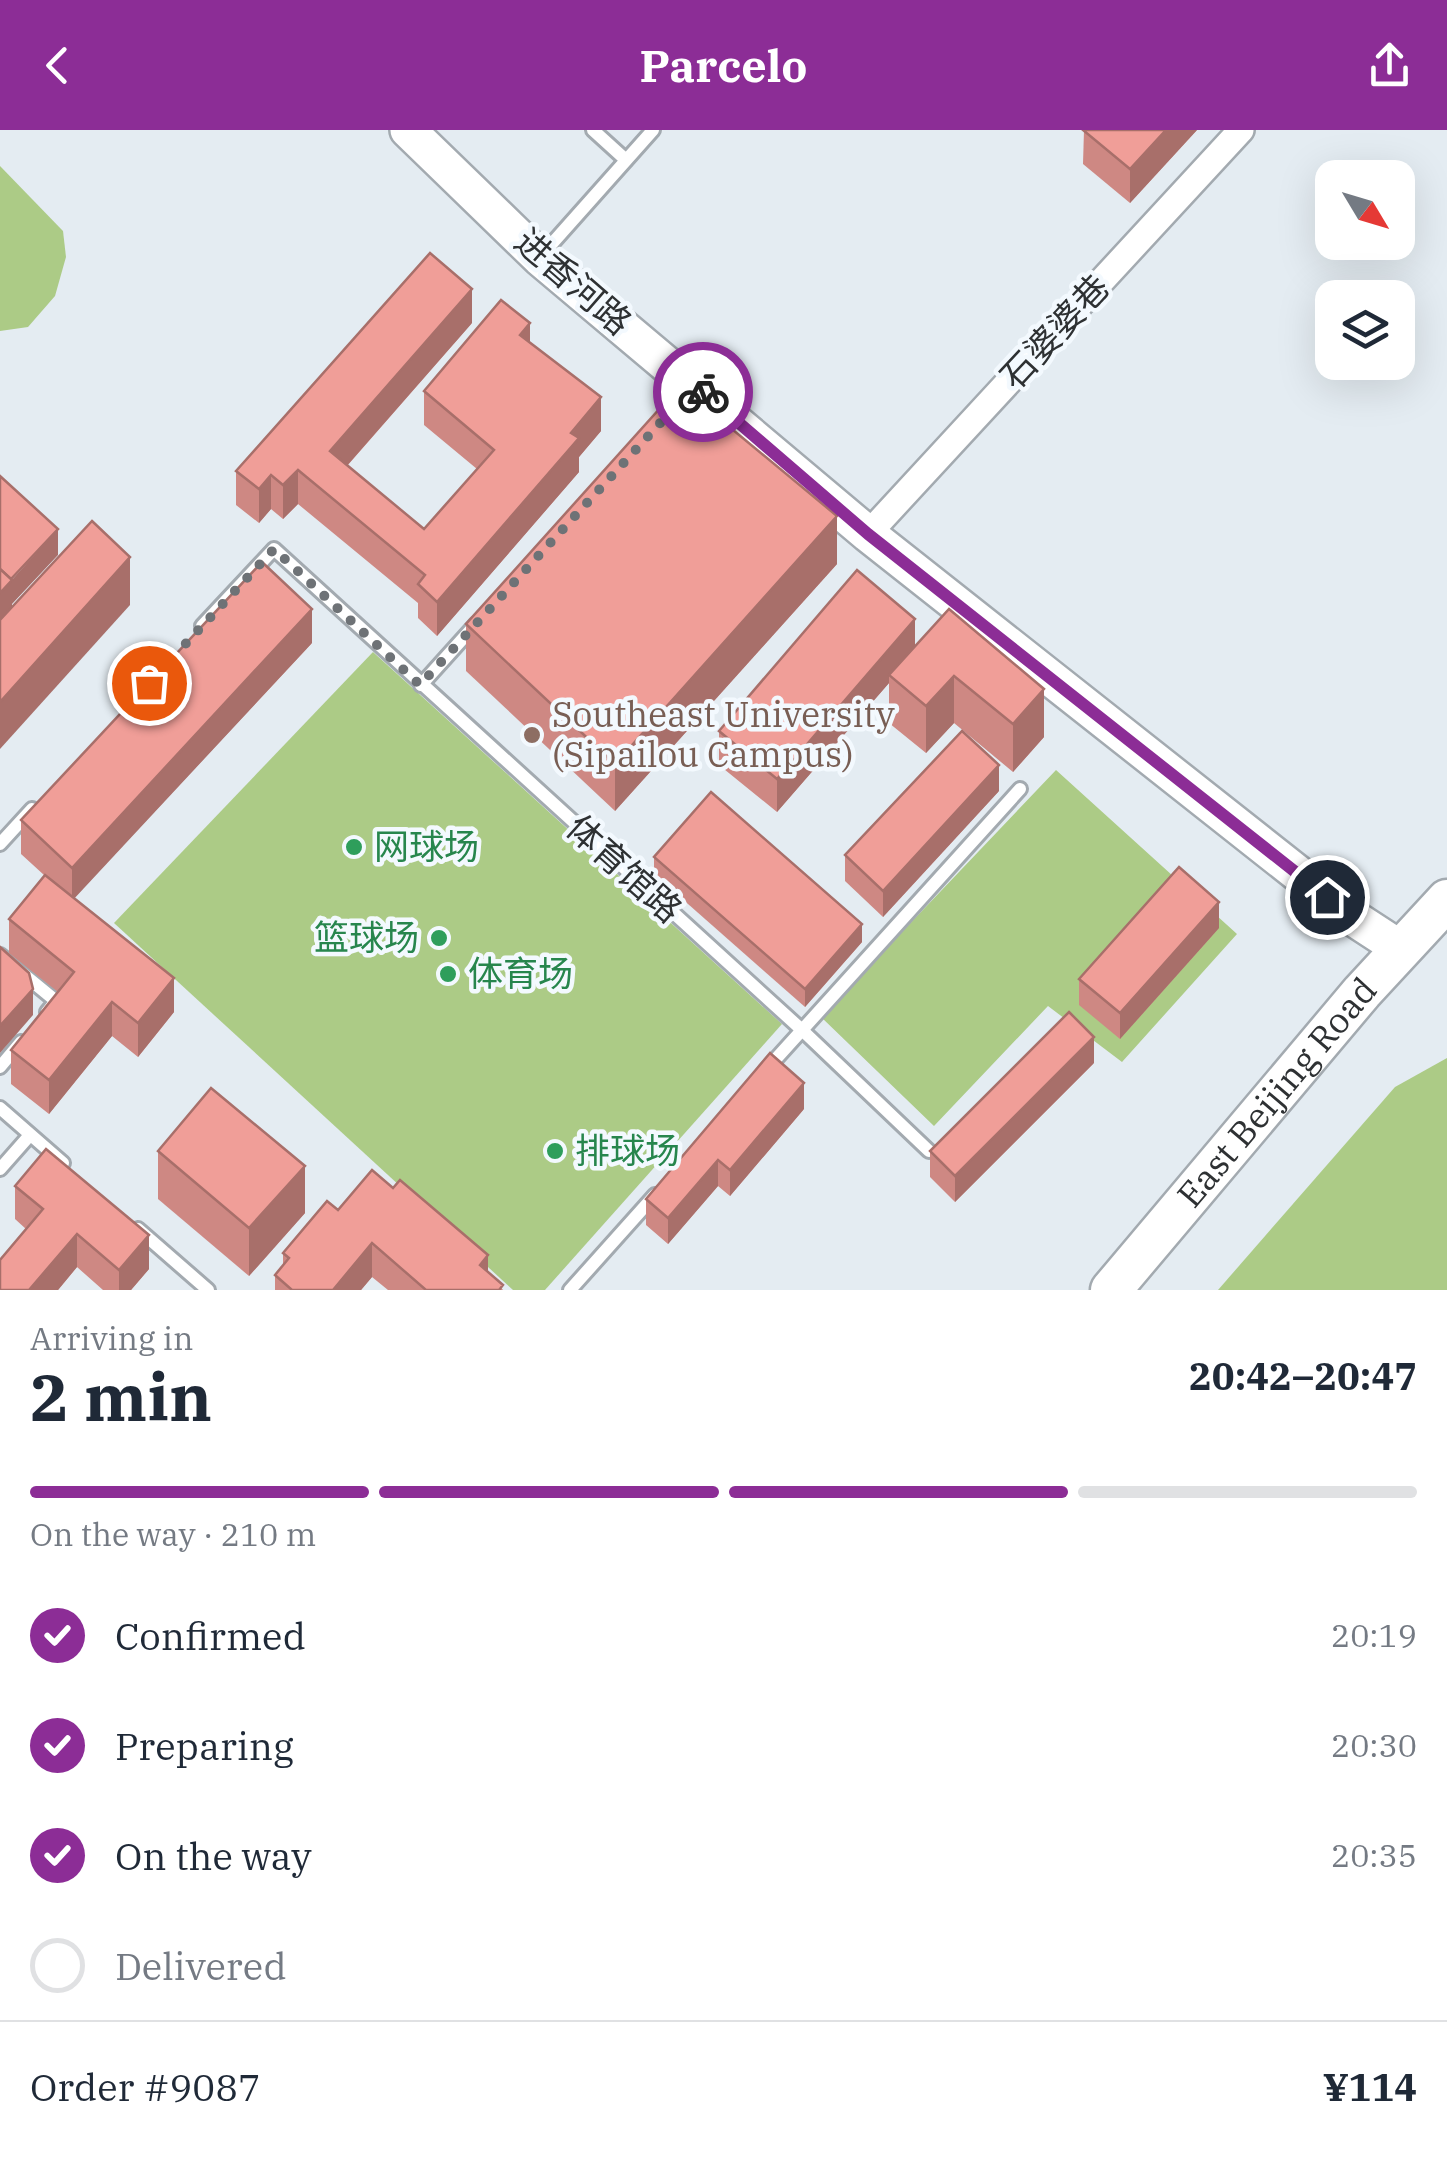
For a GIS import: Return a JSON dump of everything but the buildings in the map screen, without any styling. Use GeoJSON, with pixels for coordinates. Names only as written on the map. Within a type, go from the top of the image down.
{"type":"FeatureCollection","features":[{"type":"Feature","properties":{"kind":"main road","name":"East Beijing Road"},"geometry":{"type":"LineString","coordinates":[[1111,1290],[1401,950],[1443,911]]}},
{"type":"Feature","properties":{"kind":"street","name":"进香河路"},"geometry":{"type":"LineString","coordinates":[[408,130],[540,258],[690,391],[1358,921],[1401,950]]}},
{"type":"Feature","properties":{"kind":"street","name":"石婆婆巷"},"geometry":{"type":"LineString","coordinates":[[868,534],[1241,130]]}},
{"type":"Feature","properties":{"kind":"lane"},"geometry":{"type":"LineString","coordinates":[[592,130],[626,160]]}},
{"type":"Feature","properties":{"kind":"lane"},"geometry":{"type":"LineString","coordinates":[[540,258],[652,130]]}},
{"type":"Feature","properties":{"kind":"lane","name":"体育馆路"},"geometry":{"type":"LineString","coordinates":[[195,633],[274,549],[802,1030],[929,1151]]}},
{"type":"Feature","properties":{"kind":"lane"},"geometry":{"type":"LineString","coordinates":[[420,685],[488,612]]}},
{"type":"Feature","properties":{"kind":"lane"},"geometry":{"type":"LineString","coordinates":[[750,1088],[1020,789]]}},
{"type":"Feature","properties":{"kind":"lane"},"geometry":{"type":"LineString","coordinates":[[0,844],[39,802]]}},
{"type":"Feature","properties":{"kind":"lane"},"geometry":{"type":"LineString","coordinates":[[0,955],[56,1002],[0,1067]]}},
{"type":"Feature","properties":{"kind":"lane"},"geometry":{"type":"LineString","coordinates":[[0,1108],[74,1174]]}},
{"type":"Feature","properties":{"kind":"lane"},"geometry":{"type":"LineString","coordinates":[[0,1169],[30,1134]]}},
{"type":"Feature","properties":{"kind":"lane"},"geometry":{"type":"LineString","coordinates":[[570,1290],[660,1189]]}},
{"type":"Feature","properties":{"kind":"lane"},"geometry":{"type":"LineString","coordinates":[[134,1225],[208,1290]]}},
{"type":"Feature","properties":{"kind":"green space"},"geometry":{"type":"Polygon","coordinates":[[[0,166],[63,231],[66,257],[55,296],[28,327],[0,331],[0,166]]]}},
{"type":"Feature","properties":{"kind":"green space","name":"体育场"},"geometry":{"type":"Polygon","coordinates":[[[373,652],[782,1024],[545,1290],[513,1290],[114,923],[373,652]]]}},
{"type":"Feature","properties":{"kind":"green space"},"geometry":{"type":"Polygon","coordinates":[[[1056,770],[1237,934],[1122,1062],[1048,1006],[934,1126],[821,1017],[1056,770]]]}},
{"type":"Feature","properties":{"kind":"green space"},"geometry":{"type":"Polygon","coordinates":[[[1447,1058],[1447,1290],[1218,1290],[1395,1087],[1447,1058]]]}},
{"type":"Feature","properties":{"kind":"way so far"},"geometry":{"type":"LineString","coordinates":[[149,683],[274,549],[420,685],[695,385],[703,392]]}},
{"type":"Feature","properties":{"kind":"place","name":"Southeast University (Sipailou Campus)"},"geometry":{"type":"Point","coordinates":[532,735]}},
{"type":"Feature","properties":{"kind":"place","name":"网球场"},"geometry":{"type":"Point","coordinates":[354,847]}},
{"type":"Feature","properties":{"kind":"place","name":"篮球场"},"geometry":{"type":"Point","coordinates":[439,938]}},
{"type":"Feature","properties":{"kind":"place","name":"体育场"},"geometry":{"type":"Point","coordinates":[448,974]}},
{"type":"Feature","properties":{"kind":"place","name":"排球场"},"geometry":{"type":"Point","coordinates":[555,1151]}},
{"type":"Feature","properties":{"kind":"route"},"geometry":{"type":"LineString","coordinates":[[703,392],[868,534],[1327,897]]}}]}
